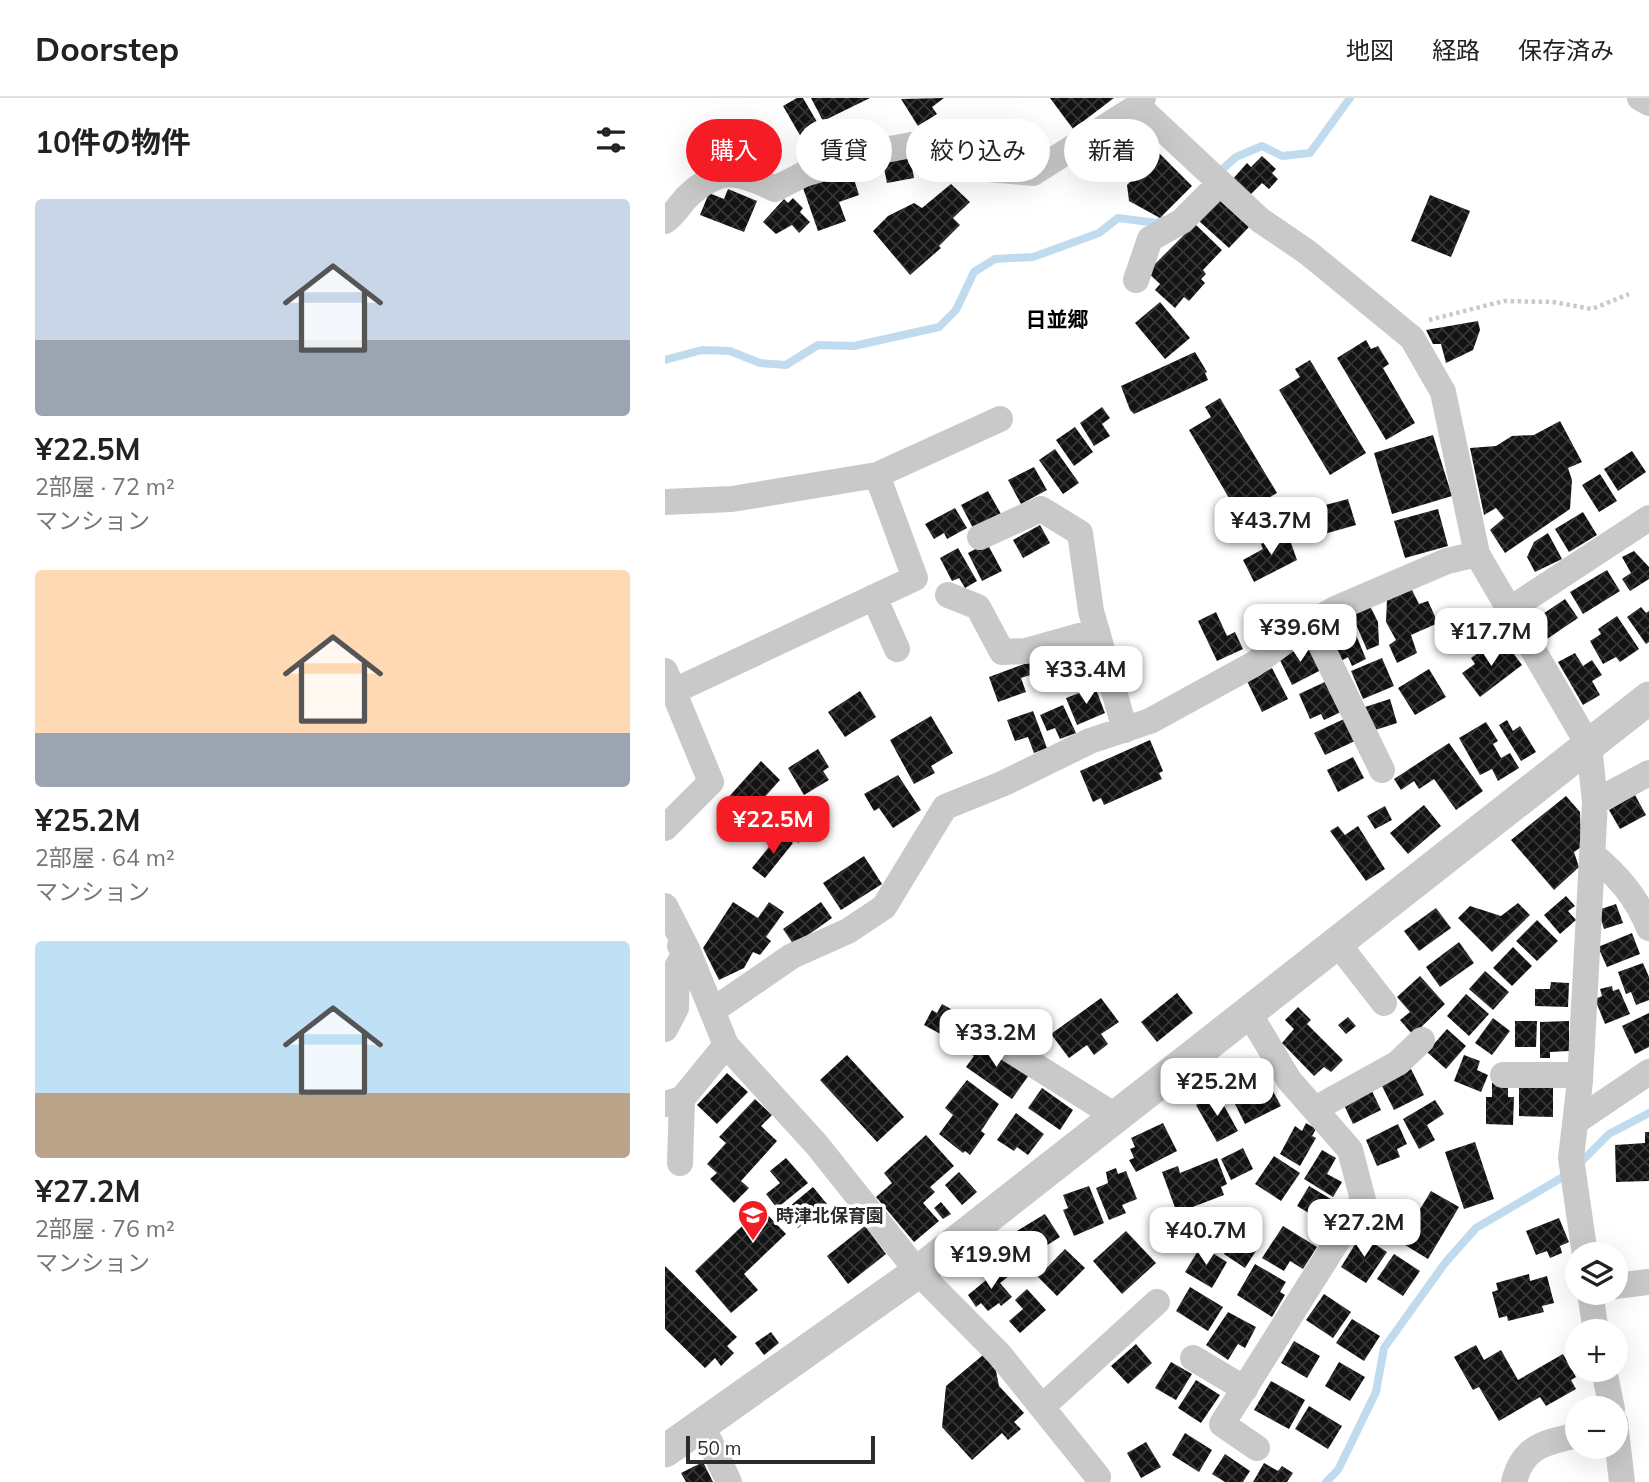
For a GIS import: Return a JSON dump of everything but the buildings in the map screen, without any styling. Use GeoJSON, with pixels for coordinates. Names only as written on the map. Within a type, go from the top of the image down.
{"type":"FeatureCollection","features":[{"type":"Feature","properties":{"kind":"street"},"geometry":{"type":"LineString","coordinates":[[1640,98],[1649,103]]}},
{"type":"Feature","properties":{"kind":"street"},"geometry":{"type":"LineString","coordinates":[[665,221],[688,196],[719,175],[736,172],[775,189],[804,174],[885,150],[916,144],[926,145],[955,166],[1033,173],[1141,102],[1212,177],[1260,220],[1307,252],[1412,338],[1443,392],[1478,554],[1589,746],[1595,802],[1580,1075],[1571,1158],[1583,1242]]}},
{"type":"Feature","properties":{"kind":"street"},"geometry":{"type":"LineString","coordinates":[[1136,280],[1150,239],[1182,221],[1212,177]]}},
{"type":"Feature","properties":{"kind":"street"},"geometry":{"type":"LineString","coordinates":[[665,502],[732,499],[877,475],[1000,419]]}},
{"type":"Feature","properties":{"kind":"street"},"geometry":{"type":"LineString","coordinates":[[665,828],[711,782],[669,681],[915,578],[877,475]]}},
{"type":"Feature","properties":{"kind":"street"},"geometry":{"type":"LineString","coordinates":[[980,537],[1041,509],[1080,533],[1097,631],[1125,730]]}},
{"type":"Feature","properties":{"kind":"street"},"geometry":{"type":"LineString","coordinates":[[1509,610],[1649,518]]}},
{"type":"Feature","properties":{"kind":"street"},"geometry":{"type":"LineString","coordinates":[[712,1011],[792,956],[848,931],[884,907],[945,807],[1002,784],[1090,741],[1150,721],[1254,664],[1310,622],[1398,580],[1447,561],[1478,554]]}},
{"type":"Feature","properties":{"kind":"street"},"geometry":{"type":"LineString","coordinates":[[948,595],[978,607],[1002,652],[1026,651],[1097,631]]}},
{"type":"Feature","properties":{"kind":"street"},"geometry":{"type":"LineString","coordinates":[[874,597],[897,649]]}},
{"type":"Feature","properties":{"kind":"street"},"geometry":{"type":"LineString","coordinates":[[1310,622],[1382,770]]}},
{"type":"Feature","properties":{"kind":"street"},"geometry":{"type":"LineString","coordinates":[[665,1451],[918,1272],[1250,1015],[1649,698]]}},
{"type":"Feature","properties":{"kind":"street"},"geometry":{"type":"LineString","coordinates":[[1595,802],[1649,773]]}},
{"type":"Feature","properties":{"kind":"street"},"geometry":{"type":"LineString","coordinates":[[1592,854],[1621,878],[1640,907],[1649,928]]}},
{"type":"Feature","properties":{"kind":"street"},"geometry":{"type":"LineString","coordinates":[[665,906],[676,945],[712,1011],[726,1045],[817,1145],[918,1272],[1000,1355],[1098,1476]]}},
{"type":"Feature","properties":{"kind":"street"},"geometry":{"type":"LineString","coordinates":[[1338,944],[1384,1003]]}},
{"type":"Feature","properties":{"kind":"street"},"geometry":{"type":"LineString","coordinates":[[665,1029],[676,1008],[676,945]]}},
{"type":"Feature","properties":{"kind":"street"},"geometry":{"type":"LineString","coordinates":[[1250,1015],[1289,1080],[1350,1150],[1363,1200],[1222,1424],[1257,1448]]}},
{"type":"Feature","properties":{"kind":"street"},"geometry":{"type":"LineString","coordinates":[[983,1033],[1117,1117]]}},
{"type":"Feature","properties":{"kind":"street"},"geometry":{"type":"LineString","coordinates":[[1315,1109],[1398,1063],[1422,1040]]}},
{"type":"Feature","properties":{"kind":"street"},"geometry":{"type":"LineString","coordinates":[[680,1163],[674,1102],[726,1045]]}},
{"type":"Feature","properties":{"kind":"street"},"geometry":{"type":"LineString","coordinates":[[1575,1122],[1649,1072]]}},
{"type":"Feature","properties":{"kind":"street"},"geometry":{"type":"LineString","coordinates":[[1503,1075],[1580,1075]]}},
{"type":"Feature","properties":{"kind":"street"},"geometry":{"type":"LineString","coordinates":[[1628,1284],[1649,1282]]}},
{"type":"Feature","properties":{"kind":"street"},"geometry":{"type":"LineString","coordinates":[[1042,1407],[1157,1302]]}},
{"type":"Feature","properties":{"kind":"street"},"geometry":{"type":"LineString","coordinates":[[1193,1358],[1245,1389]]}},
{"type":"Feature","properties":{"kind":"street"},"geometry":{"type":"LineString","coordinates":[[702,1425],[729,1482]]}},
{"type":"Feature","properties":{"kind":"street"},"geometry":{"type":"LineString","coordinates":[[1514,1482],[1525,1454],[1536,1447],[1565,1439]]}},
{"type":"Feature","properties":{"kind":"street"},"geometry":{"type":"LineString","coordinates":[[1620,1459],[1622,1482]]}},
{"type":"Feature","properties":{"kind":"path"},"geometry":{"type":"LineString","coordinates":[[1399,327],[1504,301],[1553,302],[1592,309],[1629,294]]}},
{"type":"Feature","properties":{"kind":"waterway"},"geometry":{"type":"LineString","coordinates":[[1217,174],[1236,157],[1262,146],[1282,156],[1310,153],[1350,98]]}},
{"type":"Feature","properties":{"kind":"waterway"},"geometry":{"type":"LineString","coordinates":[[665,360],[702,350],[730,351],[760,363],[786,365],[818,345],[854,346],[939,327],[956,310],[974,272],[995,259],[1033,257],[1099,233],[1118,218],[1157,223],[1162,220]]}},
{"type":"Feature","properties":{"kind":"waterway"},"geometry":{"type":"LineString","coordinates":[[1578,1165],[1609,1134],[1649,1113]]}},
{"type":"Feature","properties":{"kind":"waterway"},"geometry":{"type":"LineString","coordinates":[[1326,1482],[1338,1470],[1376,1392],[1384,1348],[1445,1263],[1476,1228],[1568,1174]]}},
{"type":"Feature","properties":{"kind":"place","name":"時津北保育園"},"geometry":{"type":"Point","coordinates":[753,1242]}},
{"type":"Feature","properties":{"kind":"district","name":"日並郷"},"geometry":{"type":"Point","coordinates":[1057,319]}}]}
